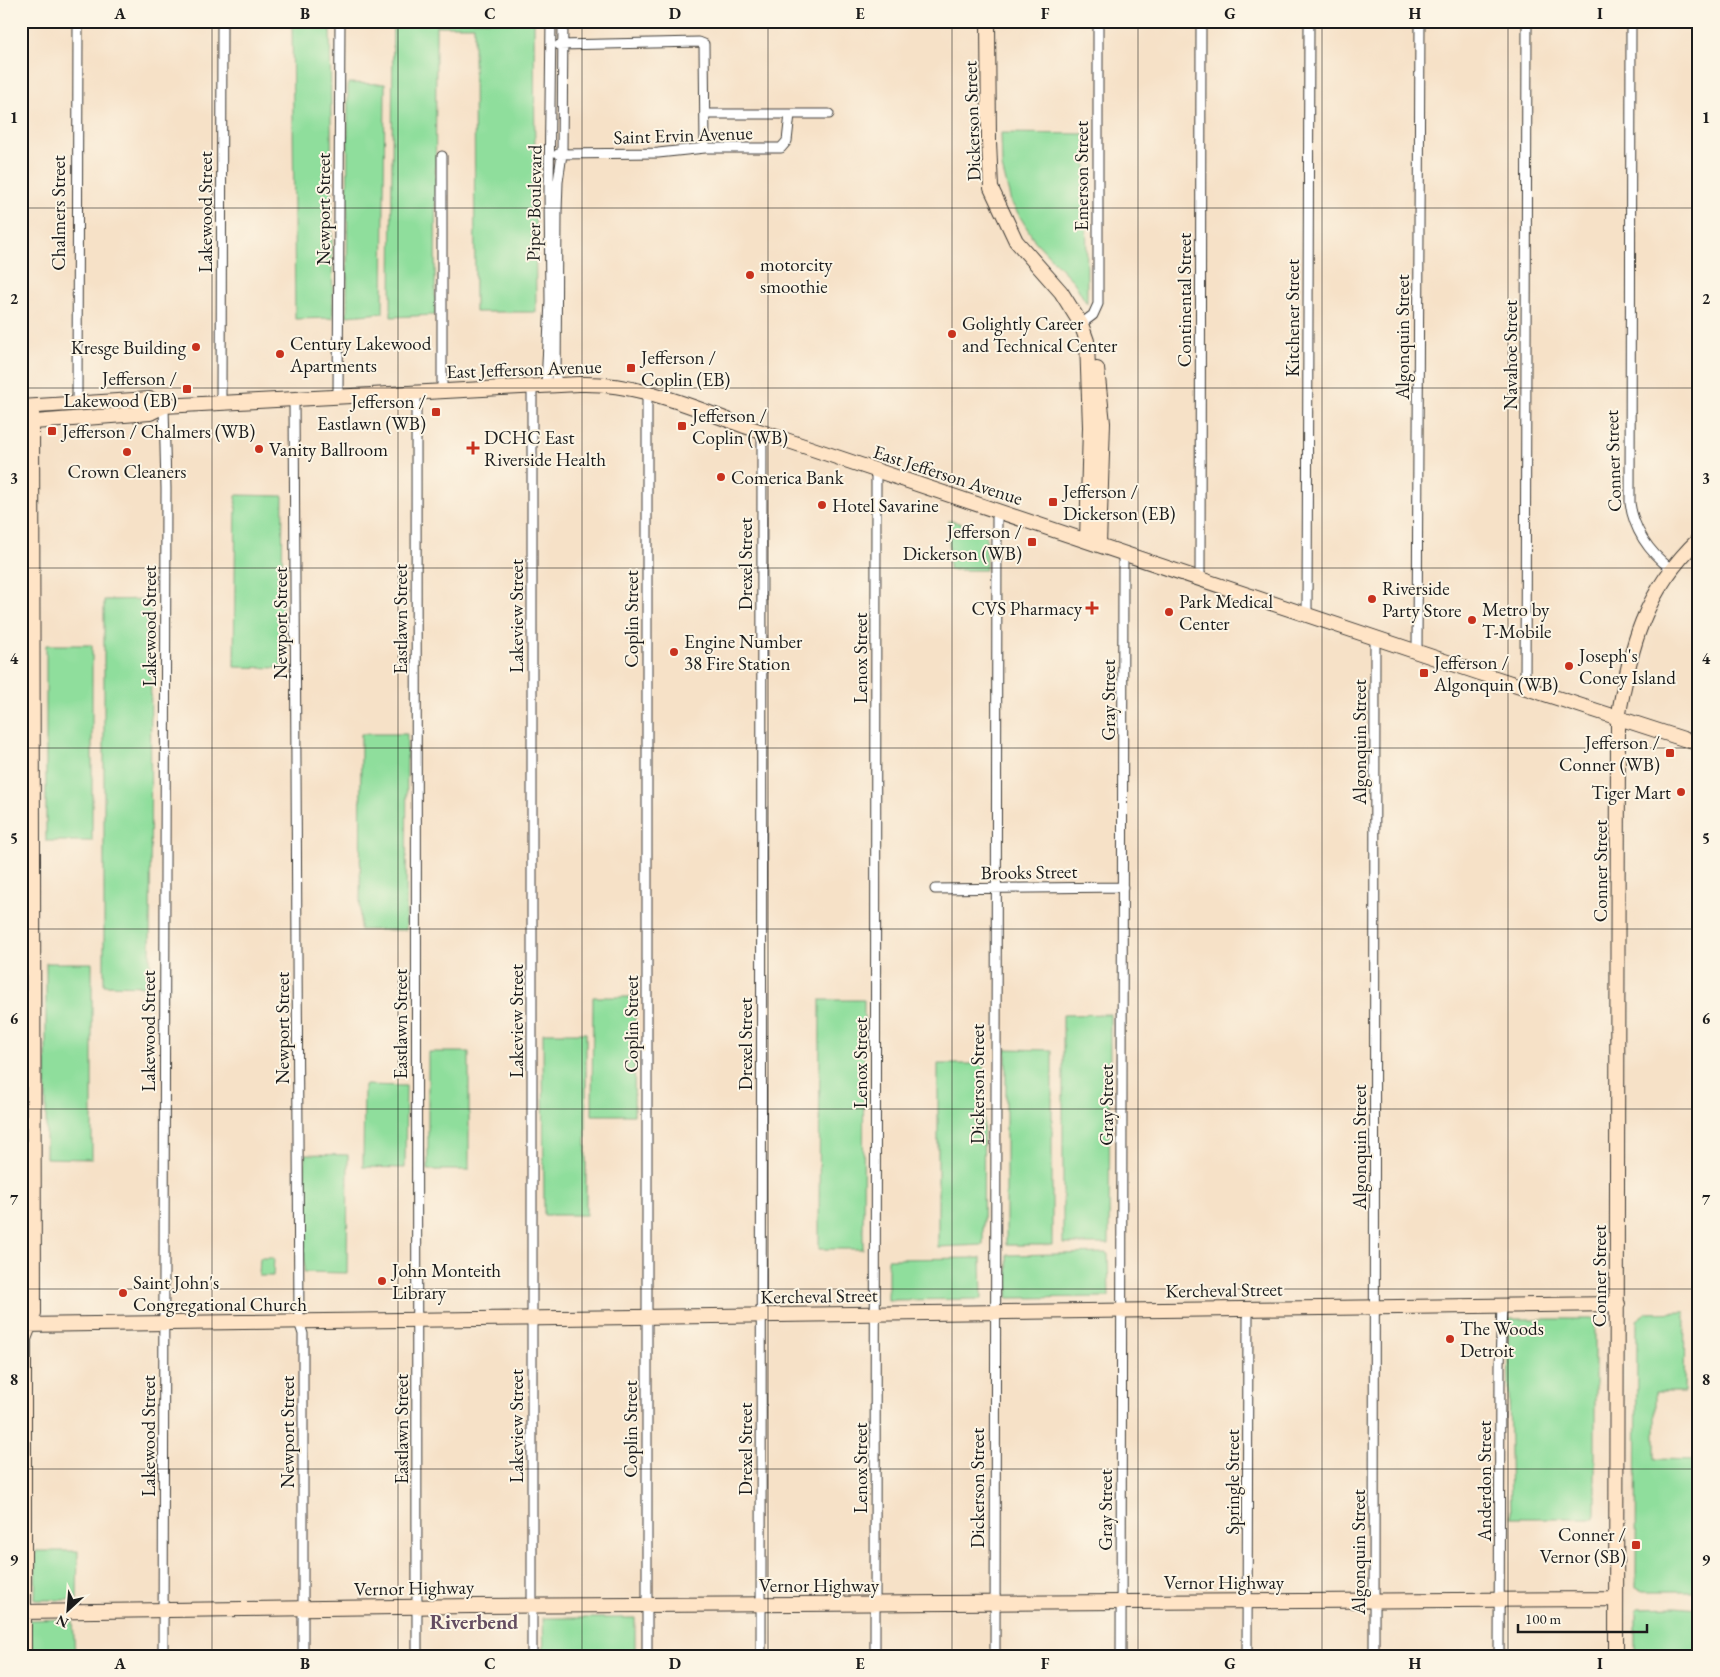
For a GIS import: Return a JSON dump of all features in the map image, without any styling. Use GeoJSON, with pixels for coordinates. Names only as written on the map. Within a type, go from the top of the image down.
{"type":"FeatureCollection","features":[{"type":"Feature","properties":{"kind":"street","name":"Chalmers Street"},"geometry":{"type":"LineString","coordinates":[[77,404],[78,21]]}},
{"type":"Feature","properties":{"kind":"street","name":"Lakewood Street"},"geometry":{"type":"LineString","coordinates":[[220,403],[222,21]]}},
{"type":"Feature","properties":{"kind":"street","name":"Newport Street"},"geometry":{"type":"LineString","coordinates":[[338,396],[340,21]]}},
{"type":"Feature","properties":{"kind":"street","name":"Piper Boulevard"},"geometry":{"type":"LineString","coordinates":[[551,21],[551,385]]}},
{"type":"Feature","properties":{"kind":"street","name":"Piper Boulevard"},"geometry":{"type":"LineString","coordinates":[[551,385],[558,182],[562,154],[563,21]]}},
{"type":"Feature","properties":{"kind":"street","name":"Dickerson Street"},"geometry":{"type":"LineString","coordinates":[[988,21],[991,188],[1016,241],[1061,292],[1082,324],[1095,359],[1103,423],[1093,543]]}},
{"type":"Feature","properties":{"kind":"street","name":"Emerson Street"},"geometry":{"type":"LineString","coordinates":[[1082,324],[1093,315],[1098,304],[1098,21]]}},
{"type":"Feature","properties":{"kind":"street","name":"Continental Street"},"geometry":{"type":"LineString","coordinates":[[1200,579],[1201,21]]}},
{"type":"Feature","properties":{"kind":"street","name":"Kitchener Street"},"geometry":{"type":"LineString","coordinates":[[1306,615],[1309,21]]}},
{"type":"Feature","properties":{"kind":"street","name":"Algonquin Street"},"geometry":{"type":"LineString","coordinates":[[1418,652],[1420,21]]}},
{"type":"Feature","properties":{"kind":"street","name":"Navahoe Street"},"geometry":{"type":"LineString","coordinates":[[1525,688],[1527,21]]}},
{"type":"Feature","properties":{"kind":"street","name":"Conner Street"},"geometry":{"type":"LineString","coordinates":[[1616,1656],[1618,719],[1633,646],[1645,612],[1671,569],[1658,559],[1640,535],[1632,517],[1630,503],[1631,21]]}},
{"type":"Feature","properties":{"kind":"street"},"geometry":{"type":"LineString","coordinates":[[551,45],[699,42],[704,44],[705,148]]}},
{"type":"Feature","properties":{"kind":"street"},"geometry":{"type":"LineString","coordinates":[[705,114],[829,114]]}},
{"type":"Feature","properties":{"kind":"street","name":"Saint Ervin Avenue"},"geometry":{"type":"LineString","coordinates":[[550,154],[658,153],[705,148],[781,148],[787,141],[790,114]]}},
{"type":"Feature","properties":{"kind":"street"},"geometry":{"type":"LineString","coordinates":[[442,156],[442,391]]}},
{"type":"Feature","properties":{"kind":"street","name":"East Jefferson Avenue"},"geometry":{"type":"LineString","coordinates":[[27,407],[150,400],[164,406],[551,385],[601,384],[647,392],[1123,554],[1618,719],[1699,744]]}},
{"type":"Feature","properties":{"kind":"street","name":"Lakeview Street"},"geometry":{"type":"LineString","coordinates":[[532,386],[532,1656]]}},
{"type":"Feature","properties":{"kind":"street","name":"Eastlawn Street"},"geometry":{"type":"LineString","coordinates":[[416,392],[417,1656]]}},
{"type":"Feature","properties":{"kind":"street","name":"Coplin Street"},"geometry":{"type":"LineString","coordinates":[[647,392],[647,1656]]}},
{"type":"Feature","properties":{"kind":"street","name":"Newport Street"},"geometry":{"type":"LineString","coordinates":[[294,399],[299,1322],[303,1334],[303,1656]]}},
{"type":"Feature","properties":{"kind":"street","name":"East Jefferson Avenue"},"geometry":{"type":"LineString","coordinates":[[27,423],[150,414],[164,406]]}},
{"type":"Feature","properties":{"kind":"street","name":"Lakewood Street"},"geometry":{"type":"LineString","coordinates":[[163,1656],[166,489],[164,406]]}},
{"type":"Feature","properties":{"kind":"street"},"geometry":{"type":"LineString","coordinates":[[24,1656],[24,1339],[25,1325],[34,1313],[27,407]]}},
{"type":"Feature","properties":{"kind":"street","name":"Drexel Street"},"geometry":{"type":"LineString","coordinates":[[761,1656],[762,432]]}},
{"type":"Feature","properties":{"kind":"street","name":"Lenox Street"},"geometry":{"type":"LineString","coordinates":[[876,471],[876,1656]]}},
{"type":"Feature","properties":{"kind":"street","name":"Dickerson Street"},"geometry":{"type":"LineString","coordinates":[[995,1656],[997,511]]}},
{"type":"Feature","properties":{"kind":"street"},"geometry":{"type":"LineString","coordinates":[[1671,569],[1682,555],[1699,539]]}},
{"type":"Feature","properties":{"kind":"street","name":"Gray Street"},"geometry":{"type":"LineString","coordinates":[[1121,1656],[1123,554]]}},
{"type":"Feature","properties":{"kind":"street","name":"Algonquin Street"},"geometry":{"type":"LineString","coordinates":[[1374,1656],[1375,638]]}},
{"type":"Feature","properties":{"kind":"street","name":"Brooks Street"},"geometry":{"type":"LineString","coordinates":[[935,889],[1123,887]]}},
{"type":"Feature","properties":{"kind":"street","name":"Kercheval Street"},"geometry":{"type":"LineString","coordinates":[[25,1325],[1618,1304]]}},
{"type":"Feature","properties":{"kind":"street","name":"Anderdon Street"},"geometry":{"type":"LineString","coordinates":[[1500,1656],[1500,1364],[1502,1306]]}},
{"type":"Feature","properties":{"kind":"street","name":"Springle Street"},"geometry":{"type":"LineString","coordinates":[[1247,1656],[1248,1308]]}},
{"type":"Feature","properties":{"kind":"street","name":"Vernor Highway"},"geometry":{"type":"LineString","coordinates":[[23,1612],[417,1606],[1616,1598]]}},
{"type":"Feature","properties":{"kind":"green space"},"geometry":{"type":"Polygon","coordinates":[[[292,21],[330,21],[333,318],[295,319],[292,21]]]}},
{"type":"Feature","properties":{"kind":"green space"},"geometry":{"type":"Polygon","coordinates":[[[393,21],[534,21],[536,312],[475,312],[474,26],[436,26],[435,315],[391,317],[393,21]]]}},
{"type":"Feature","properties":{"kind":"green space"},"geometry":{"type":"Polygon","coordinates":[[[348,83],[385,84],[383,313],[347,316],[348,83]]]}},
{"type":"Feature","properties":{"kind":"green space"},"geometry":{"type":"Polygon","coordinates":[[[1001,133],[1086,134],[1087,304],[1074,282],[1035,241],[1011,202],[1002,167],[1001,133]]]}},
{"type":"Feature","properties":{"kind":"green space"},"geometry":{"type":"Polygon","coordinates":[[[236,495],[283,496],[281,668],[234,667],[236,495]]]}},
{"type":"Feature","properties":{"kind":"green space"},"geometry":{"type":"Polygon","coordinates":[[[949,520],[986,531],[986,570],[949,570],[949,520]]]}},
{"type":"Feature","properties":{"kind":"green space"},"geometry":{"type":"Polygon","coordinates":[[[151,599],[150,986],[104,985],[104,600],[151,599]]]}},
{"type":"Feature","properties":{"kind":"green space"},"geometry":{"type":"Polygon","coordinates":[[[46,645],[92,645],[92,841],[46,841],[46,645]]]}},
{"type":"Feature","properties":{"kind":"green space"},"geometry":{"type":"Polygon","coordinates":[[[361,734],[407,734],[406,930],[360,930],[361,734]]]}},
{"type":"Feature","properties":{"kind":"green space"},"geometry":{"type":"Polygon","coordinates":[[[46,963],[92,963],[92,1159],[46,1158],[46,963]]]}},
{"type":"Feature","properties":{"kind":"green space"},"geometry":{"type":"Polygon","coordinates":[[[593,997],[635,997],[634,1115],[592,1115],[593,997]]]}},
{"type":"Feature","properties":{"kind":"green space"},"geometry":{"type":"Polygon","coordinates":[[[820,1000],[864,1000],[863,1249],[819,1249],[820,1000]]]}},
{"type":"Feature","properties":{"kind":"green space"},"geometry":{"type":"Polygon","coordinates":[[[1110,1014],[1109,1244],[1063,1244],[1063,1015],[1110,1014]]]}},
{"type":"Feature","properties":{"kind":"green space"},"geometry":{"type":"Polygon","coordinates":[[[543,1033],[586,1033],[586,1215],[544,1215],[543,1033]]]}},
{"type":"Feature","properties":{"kind":"green space"},"geometry":{"type":"Polygon","coordinates":[[[1006,1049],[1052,1050],[1052,1245],[1006,1245],[1006,1049]]]}},
{"type":"Feature","properties":{"kind":"green space"},"geometry":{"type":"Polygon","coordinates":[[[428,1052],[469,1052],[469,1170],[428,1170],[428,1052]]]}},
{"type":"Feature","properties":{"kind":"green space"},"geometry":{"type":"Polygon","coordinates":[[[938,1064],[984,1064],[983,1245],[938,1247],[938,1064]]]}},
{"type":"Feature","properties":{"kind":"green space"},"geometry":{"type":"Polygon","coordinates":[[[364,1085],[406,1086],[405,1168],[363,1167],[364,1085]]]}},
{"type":"Feature","properties":{"kind":"green space"},"geometry":{"type":"Polygon","coordinates":[[[305,1154],[348,1155],[347,1273],[304,1272],[305,1154]]]}},
{"type":"Feature","properties":{"kind":"green space"},"geometry":{"type":"Polygon","coordinates":[[[1108,1253],[1109,1297],[1008,1298],[1007,1255],[1108,1253]]]}},
{"type":"Feature","properties":{"kind":"green space"},"geometry":{"type":"Polygon","coordinates":[[[260,1258],[274,1258],[273,1276],[259,1276],[260,1258]]]}},
{"type":"Feature","properties":{"kind":"green space"},"geometry":{"type":"Polygon","coordinates":[[[981,1258],[982,1299],[888,1300],[888,1259],[981,1258]]]}},
{"type":"Feature","properties":{"kind":"green space"},"geometry":{"type":"Polygon","coordinates":[[[1685,1312],[1684,1392],[1655,1392],[1655,1459],[1699,1460],[1699,1591],[1643,1591],[1636,1588],[1637,1320],[1647,1313],[1685,1312]]]}},
{"type":"Feature","properties":{"kind":"green space"},"geometry":{"type":"Polygon","coordinates":[[[1508,1319],[1595,1319],[1595,1518],[1511,1518],[1508,1319]]]}},
{"type":"Feature","properties":{"kind":"green space"},"geometry":{"type":"Polygon","coordinates":[[[36,1551],[78,1551],[77,1600],[35,1600],[36,1551]]]}},
{"type":"Feature","properties":{"kind":"green space"},"geometry":{"type":"Polygon","coordinates":[[[1676,1607],[1699,1609],[1699,1656],[1636,1656],[1636,1610],[1638,1608],[1676,1607]]]}},
{"type":"Feature","properties":{"kind":"green space"},"geometry":{"type":"Polygon","coordinates":[[[543,1618],[635,1618],[635,1656],[544,1656],[543,1618]]]}},
{"type":"Feature","properties":{"kind":"green space"},"geometry":{"type":"Polygon","coordinates":[[[73,1619],[75,1656],[30,1656],[29,1620],[73,1619]]]}},
{"type":"Feature","properties":{"kind":"place","name":"motorcity smoothie"},"geometry":{"type":"Point","coordinates":[750,275]}},
{"type":"Feature","properties":{"kind":"place","name":"Golightly Career and Technical Center"},"geometry":{"type":"Point","coordinates":[952,334]}},
{"type":"Feature","properties":{"kind":"place","name":"Kresge Building"},"geometry":{"type":"Point","coordinates":[196,347]}},
{"type":"Feature","properties":{"kind":"place","name":"Century Lakewood Apartments"},"geometry":{"type":"Point","coordinates":[280,354]}},
{"type":"Feature","properties":{"kind":"place","name":"Jefferson / Coplin (EB)"},"geometry":{"type":"Point","coordinates":[631,368]}},
{"type":"Feature","properties":{"kind":"place","name":"Jefferson / Lakewood (EB)"},"geometry":{"type":"Point","coordinates":[187,389]}},
{"type":"Feature","properties":{"kind":"place","name":"Jefferson / Eastlawn (WB)"},"geometry":{"type":"Point","coordinates":[436,412]}},
{"type":"Feature","properties":{"kind":"place","name":"Jefferson / Coplin (WB)"},"geometry":{"type":"Point","coordinates":[682,426]}},
{"type":"Feature","properties":{"kind":"place","name":"Jefferson / Chalmers (WB)"},"geometry":{"type":"Point","coordinates":[52,431]}},
{"type":"Feature","properties":{"kind":"place","name":"DCHC East Riverside Health"},"geometry":{"type":"Point","coordinates":[473,448]}},
{"type":"Feature","properties":{"kind":"place","name":"Vanity Ballroom"},"geometry":{"type":"Point","coordinates":[259,449]}},
{"type":"Feature","properties":{"kind":"place","name":"Crown Cleaners"},"geometry":{"type":"Point","coordinates":[127,452]}},
{"type":"Feature","properties":{"kind":"place","name":"Comerica Bank"},"geometry":{"type":"Point","coordinates":[721,477]}},
{"type":"Feature","properties":{"kind":"place","name":"Jefferson / Dickerson (EB)"},"geometry":{"type":"Point","coordinates":[1053,502]}},
{"type":"Feature","properties":{"kind":"place","name":"Hotel Savarine"},"geometry":{"type":"Point","coordinates":[822,505]}},
{"type":"Feature","properties":{"kind":"place","name":"Jefferson / Dickerson (WB)"},"geometry":{"type":"Point","coordinates":[1032,542]}},
{"type":"Feature","properties":{"kind":"place","name":"Riverside Party Store"},"geometry":{"type":"Point","coordinates":[1372,599]}},
{"type":"Feature","properties":{"kind":"place","name":"CVS Pharmacy"},"geometry":{"type":"Point","coordinates":[1092,608]}},
{"type":"Feature","properties":{"kind":"place","name":"Park Medical Center"},"geometry":{"type":"Point","coordinates":[1169,612]}},
{"type":"Feature","properties":{"kind":"place","name":"Metro by T-Mobile"},"geometry":{"type":"Point","coordinates":[1472,620]}},
{"type":"Feature","properties":{"kind":"place","name":"Engine Number 38 Fire Station"},"geometry":{"type":"Point","coordinates":[674,652]}},
{"type":"Feature","properties":{"kind":"place","name":"Joseph's Coney Island"},"geometry":{"type":"Point","coordinates":[1569,666]}},
{"type":"Feature","properties":{"kind":"place","name":"Jefferson / Algonquin (WB)"},"geometry":{"type":"Point","coordinates":[1424,673]}},
{"type":"Feature","properties":{"kind":"place","name":"Jefferson / Conner (WB)"},"geometry":{"type":"Point","coordinates":[1670,753]}},
{"type":"Feature","properties":{"kind":"place","name":"Tiger Mart"},"geometry":{"type":"Point","coordinates":[1681,792]}},
{"type":"Feature","properties":{"kind":"place","name":"John Monteith Library"},"geometry":{"type":"Point","coordinates":[382,1281]}},
{"type":"Feature","properties":{"kind":"place","name":"Saint John's Congregational Church"},"geometry":{"type":"Point","coordinates":[123,1293]}},
{"type":"Feature","properties":{"kind":"place","name":"The Woods Detroit"},"geometry":{"type":"Point","coordinates":[1450,1339]}},
{"type":"Feature","properties":{"kind":"place","name":"Conner / Vernor (SB)"},"geometry":{"type":"Point","coordinates":[1636,1545]}},
{"type":"Feature","properties":{"kind":"district","name":"Riverbend"},"geometry":{"type":"Point","coordinates":[474,1622]}}]}
